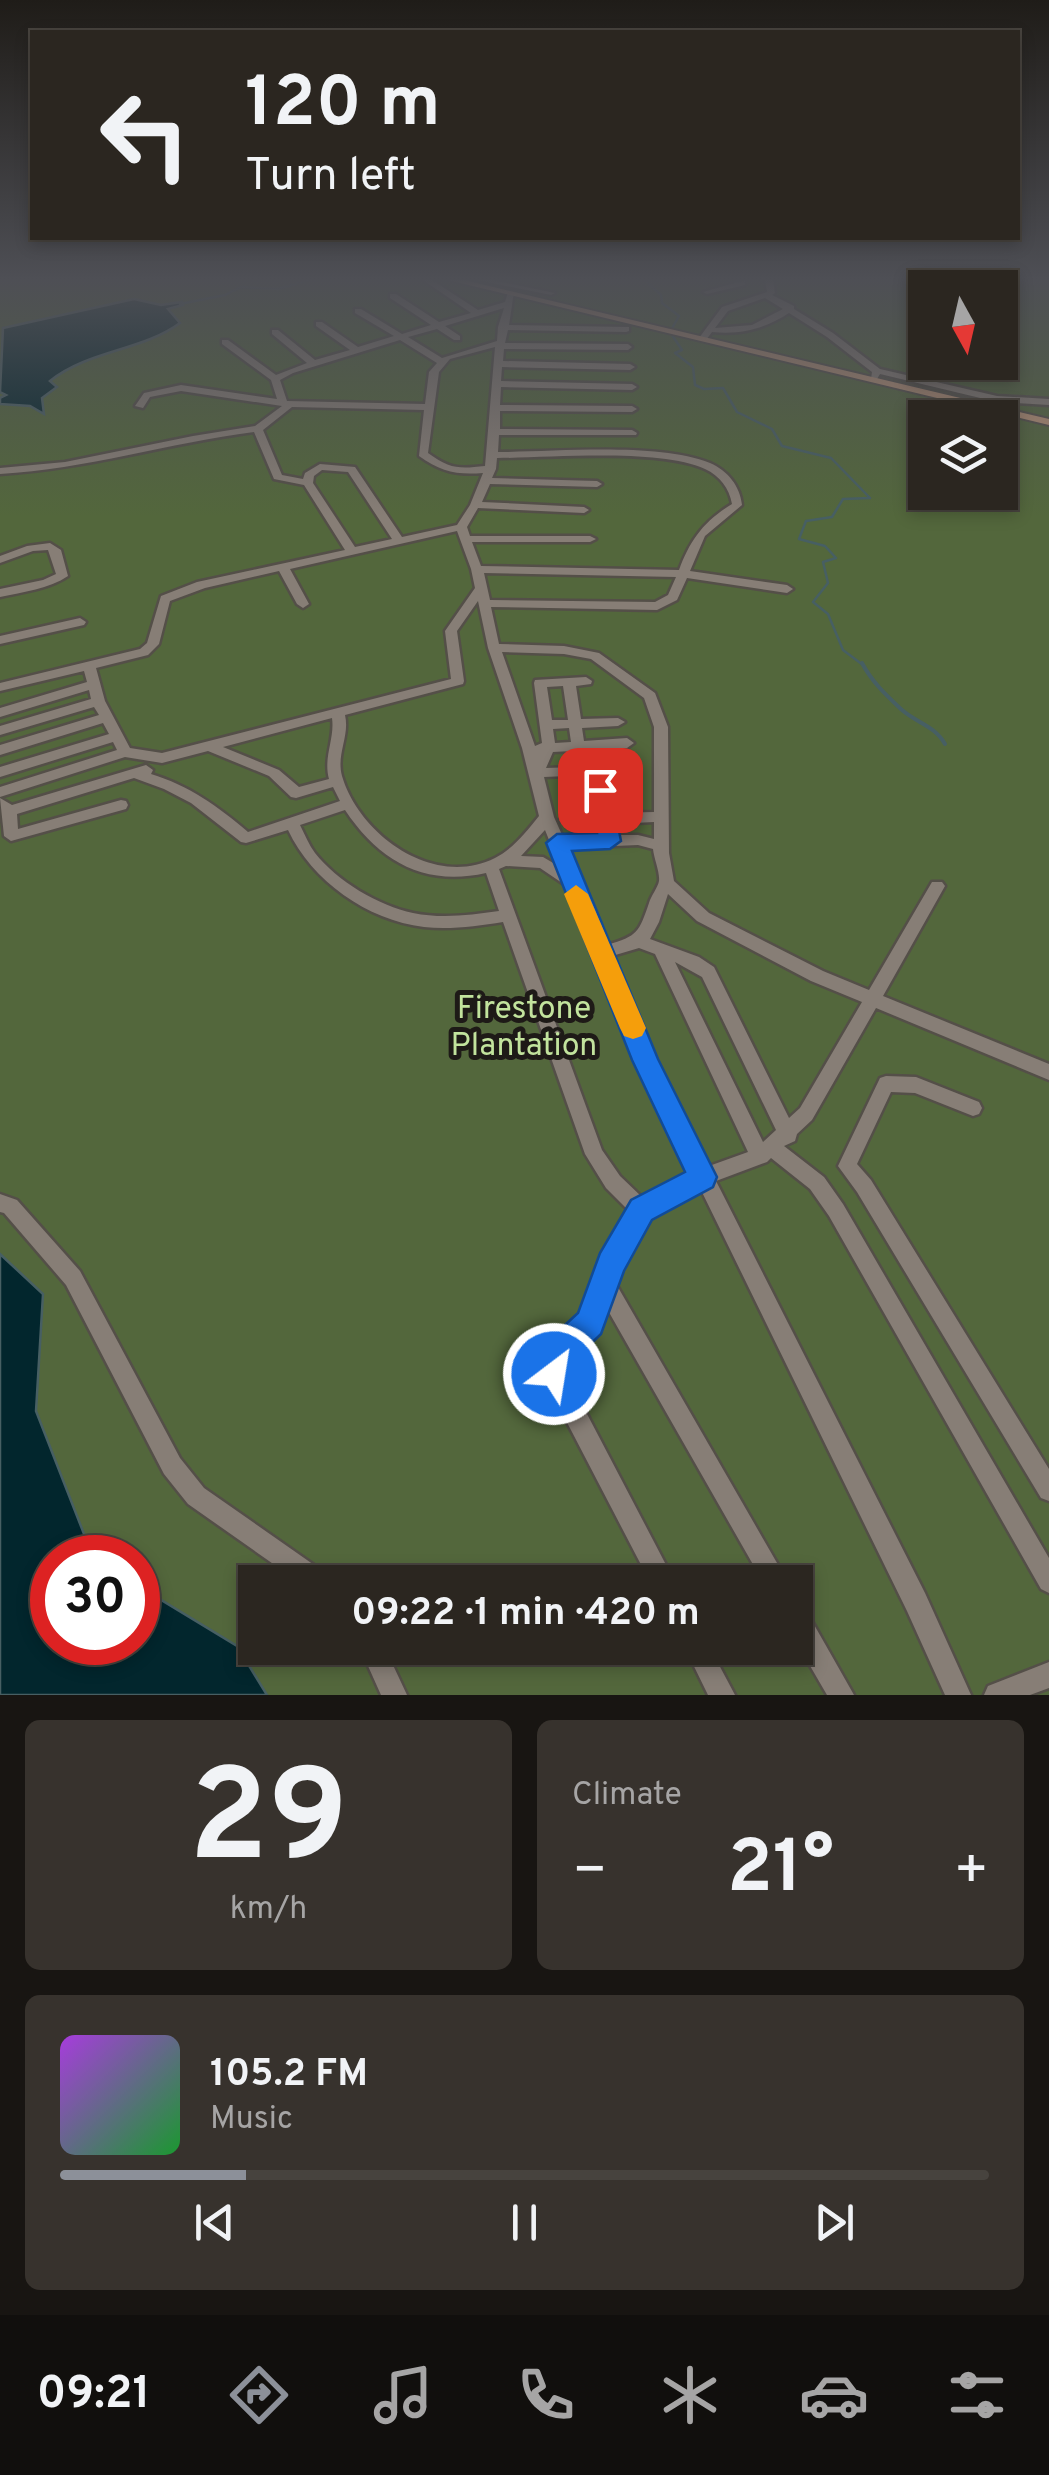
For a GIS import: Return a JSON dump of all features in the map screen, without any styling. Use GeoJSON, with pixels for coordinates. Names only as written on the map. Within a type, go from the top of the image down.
{"type":"FeatureCollection","features":[{"type":"Feature","properties":{"kind":"main road"},"geometry":{"type":"LineString","coordinates":[[813,359],[1049,422]]}},
{"type":"Feature","properties":{"kind":"street"},"geometry":{"type":"LineString","coordinates":[[248,359],[275,379],[286,403]]}},
{"type":"Feature","properties":{"kind":"street"},"geometry":{"type":"LineString","coordinates":[[308,359],[314,364]]}},
{"type":"Feature","properties":{"kind":"street"},"geometry":{"type":"LineString","coordinates":[[275,379],[330,359]]}},
{"type":"Feature","properties":{"kind":"street"},"geometry":{"type":"LineString","coordinates":[[436,359],[441,362]]}},
{"type":"Feature","properties":{"kind":"street"},"geometry":{"type":"LineString","coordinates":[[451,359],[441,362],[434,372],[422,447],[430,461],[460,472],[671,458],[710,467],[724,477],[737,497],[737,505],[708,522],[693,542],[673,598],[657,606],[482,595]]}},
{"type":"Feature","properties":{"kind":"street"},"geometry":{"type":"LineString","coordinates":[[462,533],[491,468],[499,359]]}},
{"type":"Feature","properties":{"kind":"street"},"geometry":{"type":"LineString","coordinates":[[856,359],[875,374],[996,399],[1049,402]]}},
{"type":"Feature","properties":{"kind":"street"},"geometry":{"type":"LineString","coordinates":[[498,364],[630,367]]}},
{"type":"Feature","properties":{"kind":"street"},"geometry":{"type":"LineString","coordinates":[[498,384],[632,387]]}},
{"type":"Feature","properties":{"kind":"street"},"geometry":{"type":"LineString","coordinates":[[140,406],[154,392],[181,388],[286,403],[427,408]]}},
{"type":"Feature","properties":{"kind":"street"},"geometry":{"type":"LineString","coordinates":[[0,471],[75,463],[189,438],[258,429],[286,403]]}},
{"type":"Feature","properties":{"kind":"street"},"geometry":{"type":"LineString","coordinates":[[497,408],[632,409]]}},
{"type":"Feature","properties":{"kind":"street"},"geometry":{"type":"LineString","coordinates":[[258,429],[259,440],[278,477],[308,483]]}},
{"type":"Feature","properties":{"kind":"street"},"geometry":{"type":"LineString","coordinates":[[496,432],[632,433]]}},
{"type":"Feature","properties":{"kind":"street"},"geometry":{"type":"LineString","coordinates":[[352,552],[308,483],[309,476],[320,467],[351,469],[400,541]]}},
{"type":"Feature","properties":{"kind":"street"},"geometry":{"type":"LineString","coordinates":[[491,468],[597,484]]}},
{"type":"Feature","properties":{"kind":"street"},"geometry":{"type":"LineString","coordinates":[[476,505],[584,510]]}},
{"type":"Feature","properties":{"kind":"street"},"geometry":{"type":"LineString","coordinates":[[462,533],[478,569],[494,648],[570,882],[646,1060],[916,1602],[958,1695]]}},
{"type":"Feature","properties":{"kind":"street"},"geometry":{"type":"LineString","coordinates":[[0,687],[144,652],[153,644],[165,600],[201,585],[400,541],[462,533],[590,539]]}},
{"type":"Feature","properties":{"kind":"street"},"geometry":{"type":"LineString","coordinates":[[0,560],[31,548],[50,546],[56,550],[62,576],[47,584],[0,594]]}},
{"type":"Feature","properties":{"kind":"street"},"geometry":{"type":"LineString","coordinates":[[282,567],[303,604]]}},
{"type":"Feature","properties":{"kind":"street"},"geometry":{"type":"LineString","coordinates":[[478,569],[684,574],[788,589]]}},
{"type":"Feature","properties":{"kind":"street"},"geometry":{"type":"LineString","coordinates":[[121,805],[11,836],[5,807],[139,775],[162,758],[458,681],[451,631],[482,595]]}},
{"type":"Feature","properties":{"kind":"street"},"geometry":{"type":"LineString","coordinates":[[0,640],[80,622]]}},
{"type":"Feature","properties":{"kind":"street"},"geometry":{"type":"LineString","coordinates":[[494,648],[564,650],[595,656],[650,696],[661,727],[661,846],[667,884],[704,917],[870,999],[1049,1072]]}},
{"type":"Feature","properties":{"kind":"street"},"geometry":{"type":"LineString","coordinates":[[89,664],[98,701],[125,752]]}},
{"type":"Feature","properties":{"kind":"street"},"geometry":{"type":"LineString","coordinates":[[536,773],[550,748],[540,683],[586,681]]}},
{"type":"Feature","properties":{"kind":"street"},"geometry":{"type":"LineString","coordinates":[[569,682],[578,746],[610,841]]}},
{"type":"Feature","properties":{"kind":"street"},"geometry":{"type":"LineString","coordinates":[[0,713],[94,684]]}},
{"type":"Feature","properties":{"kind":"street"},"geometry":{"type":"LineString","coordinates":[[0,730],[98,701]]}},
{"type":"Feature","properties":{"kind":"street"},"geometry":{"type":"LineString","coordinates":[[338,714],[343,724],[332,765],[348,804],[381,847],[436,872],[496,863],[543,863],[570,882]]}},
{"type":"Feature","properties":{"kind":"street"},"geometry":{"type":"LineString","coordinates":[[0,750],[105,718]]}},
{"type":"Feature","properties":{"kind":"street"},"geometry":{"type":"LineString","coordinates":[[546,726],[618,722]]}},
{"type":"Feature","properties":{"kind":"street"},"geometry":{"type":"LineString","coordinates":[[0,772],[115,737]]}},
{"type":"Feature","properties":{"kind":"street"},"geometry":{"type":"LineString","coordinates":[[529,748],[627,743]]}},
{"type":"Feature","properties":{"kind":"street"},"geometry":{"type":"LineString","coordinates":[[209,746],[274,773],[296,794],[338,781]]}},
{"type":"Feature","properties":{"kind":"street"},"geometry":{"type":"LineString","coordinates":[[0,792],[125,752],[162,758]]}},
{"type":"Feature","properties":{"kind":"street"},"geometry":{"type":"LineString","coordinates":[[536,773],[630,768]]}},
{"type":"Feature","properties":{"kind":"street"},"geometry":{"type":"LineString","coordinates":[[139,775],[172,783],[246,838],[348,804]]}},
{"type":"Feature","properties":{"kind":"street"},"geometry":{"type":"LineString","coordinates":[[496,863],[521,849],[547,817]]}},
{"type":"Feature","properties":{"kind":"street"},"geometry":{"type":"LineString","coordinates":[[566,820],[661,817]]}},
{"type":"Feature","properties":{"kind":"street"},"geometry":{"type":"LineString","coordinates":[[292,823],[310,856],[342,887],[382,907],[420,922],[466,922],[510,915]]}},
{"type":"Feature","properties":{"kind":"street"},"geometry":{"type":"LineString","coordinates":[[557,843],[638,840],[661,846]]}},
{"type":"Feature","properties":{"kind":"street"},"geometry":{"type":"LineString","coordinates":[[496,863],[510,915],[594,1154],[613,1182],[642,1210]]}},
{"type":"Feature","properties":{"kind":"street"},"geometry":{"type":"LineString","coordinates":[[603,953],[638,942],[654,921],[658,892],[667,884]]}},
{"type":"Feature","properties":{"kind":"street"},"geometry":{"type":"LineString","coordinates":[[654,1565],[554,1374],[553,1358],[590,1323],[604,1283],[642,1210],[773,1146],[806,1114],[937,886]]}},
{"type":"Feature","properties":{"kind":"street"},"geometry":{"type":"LineString","coordinates":[[638,942],[708,972],[773,1146]]}},
{"type":"Feature","properties":{"kind":"street"},"geometry":{"type":"LineString","coordinates":[[660,950],[773,1146],[817,1183],[836,1210],[1049,1581]]}},
{"type":"Feature","properties":{"kind":"street"},"geometry":{"type":"LineString","coordinates":[[973,1108],[916,1085],[886,1084],[848,1166],[1049,1490]]}},
{"type":"Feature","properties":{"kind":"street"},"geometry":{"type":"LineString","coordinates":[[0,1203],[10,1206],[73,1278],[172,1466],[196,1496],[295,1565]]}},
{"type":"Feature","properties":{"kind":"street"},"geometry":{"type":"LineString","coordinates":[[604,1283],[766,1565]]}},
{"type":"Feature","properties":{"kind":"street"},"geometry":{"type":"LineString","coordinates":[[813,1648],[840,1695]]}},
{"type":"Feature","properties":{"kind":"street"},"geometry":{"type":"LineString","coordinates":[[380,1665],[394,1695]]}},
{"type":"Feature","properties":{"kind":"street"},"geometry":{"type":"LineString","coordinates":[[706,1665],[722,1695]]}},
{"type":"Feature","properties":{"kind":"street"},"geometry":{"type":"LineString","coordinates":[[996,1695],[1049,1675]]}},
{"type":"Feature","properties":{"kind":"green space","name":"Firestone Plantation"},"geometry":{"type":"Polygon","coordinates":[[[0,359],[908,359],[908,380],[1018,380],[1018,359],[1049,359],[1049,1695],[0,1695],[0,359]]]}},
{"type":"Feature","properties":{"kind":"water"},"geometry":{"type":"Polygon","coordinates":[[[2,359],[90,359],[50,381],[57,387],[42,398],[44,414],[30,406],[0,404],[0,398],[6,395],[0,392],[2,359]]]}},
{"type":"Feature","properties":{"kind":"water"},"geometry":{"type":"Polygon","coordinates":[[[0,1254],[43,1294],[36,1411],[84,1535],[30,1535],[30,1665],[160,1665],[160,1599],[237,1646],[238,1665],[249,1665],[267,1695],[0,1695],[0,1254]]]}},
{"type":"Feature","properties":{"kind":"waterway"},"geometry":{"type":"LineString","coordinates":[[683,359],[693,367],[695,385],[704,389],[723,388],[737,412],[772,429],[782,446],[831,458],[870,498],[843,499],[832,517],[806,521],[799,539],[825,546],[836,558],[823,562],[828,583],[813,602],[828,614],[843,650],[863,665]]}},
{"type":"Feature","properties":{"kind":"waterway"},"geometry":{"type":"LineString","coordinates":[[862,663],[890,699],[945,744]]}},
{"type":"Feature","properties":{"kind":"slow traffic"},"geometry":{"type":"LineString","coordinates":[[576,894],[633,1028]]}},
{"type":"Feature","properties":{"kind":"route"},"geometry":{"type":"LineString","coordinates":[[554,1374],[553,1358],[590,1323],[611,1264],[642,1210],[703,1177],[646,1060],[557,843],[610,841],[600,790]]}}]}
